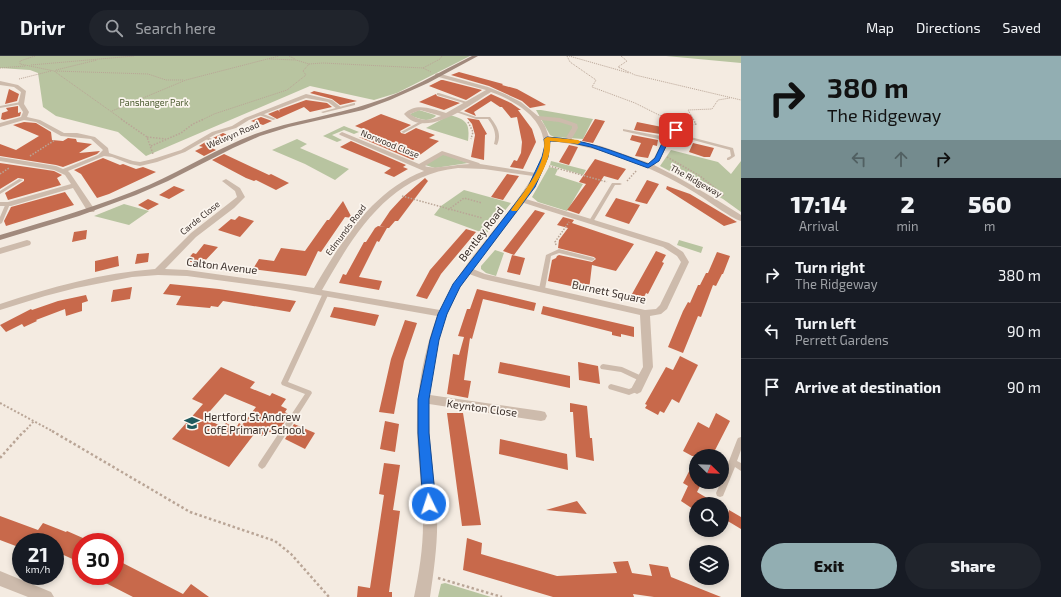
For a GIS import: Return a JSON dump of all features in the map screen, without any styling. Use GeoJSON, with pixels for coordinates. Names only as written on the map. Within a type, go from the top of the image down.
{"type":"FeatureCollection","features":[{"type":"Feature","properties":{"kind":"main road","name":"Welwyn Road"},"geometry":{"type":"LineString","coordinates":[[3,238],[90,210],[152,186],[205,158],[258,135],[298,122],[373,105],[387,100],[476,56]]}},
{"type":"Feature","properties":{"kind":"street"},"geometry":{"type":"LineString","coordinates":[[437,75],[490,90],[518,103],[537,118],[547,139]]}},
{"type":"Feature","properties":{"kind":"street"},"geometry":{"type":"LineString","coordinates":[[1,84],[23,89],[24,92],[21,103],[26,112],[24,118]]}},
{"type":"Feature","properties":{"kind":"street"},"geometry":{"type":"LineString","coordinates":[[450,112],[414,108],[407,112],[409,117],[422,122],[431,122],[468,103],[490,90]]}},
{"type":"Feature","properties":{"kind":"street"},"geometry":{"type":"LineString","coordinates":[[63,171],[104,154],[113,155],[127,162],[140,164],[155,161],[183,151],[206,138],[234,127],[246,119],[306,96],[330,101],[339,108]]}},
{"type":"Feature","properties":{"kind":"street"},"geometry":{"type":"LineString","coordinates":[[0,125],[24,118],[38,121],[63,135],[77,134],[94,138],[106,149],[104,154]]}},
{"type":"Feature","properties":{"kind":"street"},"geometry":{"type":"LineString","coordinates":[[537,118],[560,120],[574,125],[575,128],[568,140]]}},
{"type":"Feature","properties":{"kind":"street"},"geometry":{"type":"LineString","coordinates":[[625,130],[667,139]]}},
{"type":"Feature","properties":{"kind":"street"},"geometry":{"type":"LineString","coordinates":[[646,165],[657,159],[667,139],[676,130]]}},
{"type":"Feature","properties":{"kind":"street","name":"Norwood Close"},"geometry":{"type":"LineString","coordinates":[[342,134],[431,171]]}},
{"type":"Feature","properties":{"kind":"street","name":"The Ridgeway"},"geometry":{"type":"LineString","coordinates":[[547,139],[568,140],[601,148],[646,165],[708,197],[741,219]]}},
{"type":"Feature","properties":{"kind":"street","name":"Bentley Road"},"geometry":{"type":"LineString","coordinates":[[422,597],[426,574],[430,527],[428,478],[423,433],[424,399],[434,340],[443,314],[456,286],[522,200],[537,175],[548,145],[547,139]]}},
{"type":"Feature","properties":{"kind":"street"},"geometry":{"type":"LineString","coordinates":[[420,166],[442,153],[488,167]]}},
{"type":"Feature","properties":{"kind":"street"},"geometry":{"type":"LineString","coordinates":[[0,159],[56,168],[63,171],[68,174],[90,210]]}},
{"type":"Feature","properties":{"kind":"street","name":"Edmunds Road"},"geometry":{"type":"LineString","coordinates":[[322,292],[331,267],[356,231],[368,216],[391,193],[405,182],[431,171],[461,166],[488,167],[537,175]]}},
{"type":"Feature","properties":{"kind":"street","name":"Carde Close"},"geometry":{"type":"LineString","coordinates":[[158,272],[199,230],[217,215],[232,206],[241,197],[238,190],[226,181]]}},
{"type":"Feature","properties":{"kind":"street"},"geometry":{"type":"LineString","coordinates":[[4,204],[74,185]]}},
{"type":"Feature","properties":{"kind":"street","name":"Burnett Square"},"geometry":{"type":"LineString","coordinates":[[467,270],[483,276],[645,313],[658,312],[664,307],[683,266],[684,258],[677,250],[666,245],[522,200]]}},
{"type":"Feature","properties":{"kind":"street"},"geometry":{"type":"LineString","coordinates":[[3,238],[9,248]]}},
{"type":"Feature","properties":{"kind":"street"},"geometry":{"type":"LineString","coordinates":[[0,251],[27,243]]}},
{"type":"Feature","properties":{"kind":"street","name":"Calton Avenue"},"geometry":{"type":"LineString","coordinates":[[0,307],[43,293],[76,285],[132,274],[158,272],[216,276],[322,292],[443,314]]}},
{"type":"Feature","properties":{"kind":"street"},"geometry":{"type":"LineString","coordinates":[[637,389],[648,367],[645,313]]}},
{"type":"Feature","properties":{"kind":"street","name":"Keynton Close"},"geometry":{"type":"LineString","coordinates":[[424,399],[541,416]]}},
{"type":"Feature","properties":{"kind":"street"},"geometry":{"type":"LineString","coordinates":[[0,578],[46,597]]}},
{"type":"Feature","properties":{"kind":"lane"},"geometry":{"type":"LineString","coordinates":[[438,94],[468,103]]}},
{"type":"Feature","properties":{"kind":"lane"},"geometry":{"type":"LineString","coordinates":[[0,107],[21,103]]}},
{"type":"Feature","properties":{"kind":"lane"},"geometry":{"type":"LineString","coordinates":[[322,112],[354,104]]}},
{"type":"Feature","properties":{"kind":"lane"},"geometry":{"type":"LineString","coordinates":[[450,112],[476,118],[490,118],[496,129],[498,138],[496,144]]}},
{"type":"Feature","properties":{"kind":"lane"},"geometry":{"type":"LineString","coordinates":[[260,114],[274,120]]}},
{"type":"Feature","properties":{"kind":"lane"},"geometry":{"type":"LineString","coordinates":[[403,132],[422,122]]}},
{"type":"Feature","properties":{"kind":"lane"},"geometry":{"type":"LineString","coordinates":[[676,130],[732,149],[733,156],[728,159]]}},
{"type":"Feature","properties":{"kind":"lane"},"geometry":{"type":"LineString","coordinates":[[206,138],[218,142]]}},
{"type":"Feature","properties":{"kind":"lane"},"geometry":{"type":"LineString","coordinates":[[0,193],[21,180]]}},
{"type":"Feature","properties":{"kind":"lane"},"geometry":{"type":"LineString","coordinates":[[591,221],[614,184],[620,184]]}},
{"type":"Feature","properties":{"kind":"lane"},"geometry":{"type":"LineString","coordinates":[[0,223],[4,204]]}},
{"type":"Feature","properties":{"kind":"lane"},"geometry":{"type":"LineString","coordinates":[[542,290],[550,255],[559,250],[592,258]]}},
{"type":"Feature","properties":{"kind":"lane"},"geometry":{"type":"LineString","coordinates":[[262,465],[309,393],[284,383],[322,292]]}},
{"type":"Feature","properties":{"kind":"lane"},"geometry":{"type":"LineString","coordinates":[[603,367],[622,370],[642,379]]}},
{"type":"Feature","properties":{"kind":"lane"},"geometry":{"type":"LineString","coordinates":[[611,387],[629,392],[637,389]]}},
{"type":"Feature","properties":{"kind":"lane"},"geometry":{"type":"LineString","coordinates":[[720,493],[741,440]]}},
{"type":"Feature","properties":{"kind":"lane"},"geometry":{"type":"LineString","coordinates":[[732,462],[741,467]]}},
{"type":"Feature","properties":{"kind":"path"},"geometry":{"type":"LineString","coordinates":[[35,56],[20,61],[20,64],[53,71],[148,74],[166,80],[186,80]]}},
{"type":"Feature","properties":{"kind":"path"},"geometry":{"type":"LineString","coordinates":[[0,68],[134,56]]}},
{"type":"Feature","properties":{"kind":"path"},"geometry":{"type":"LineString","coordinates":[[112,111],[186,80],[279,56]]}},
{"type":"Feature","properties":{"kind":"path"},"geometry":{"type":"LineString","coordinates":[[289,56],[309,64],[323,63],[423,68],[437,75]]}},
{"type":"Feature","properties":{"kind":"path"},"geometry":{"type":"LineString","coordinates":[[423,68],[440,59],[442,56]]}},
{"type":"Feature","properties":{"kind":"path"},"geometry":{"type":"LineString","coordinates":[[568,56],[635,75],[741,100]]}},
{"type":"Feature","properties":{"kind":"path"},"geometry":{"type":"LineString","coordinates":[[568,56],[570,62],[596,80],[592,87],[635,103],[679,124],[676,130]]}},
{"type":"Feature","properties":{"kind":"path"},"geometry":{"type":"LineString","coordinates":[[621,56],[627,61],[618,67],[635,75]]}},
{"type":"Feature","properties":{"kind":"path"},"geometry":{"type":"LineString","coordinates":[[1,84],[38,73],[53,71],[104,58]]}},
{"type":"Feature","properties":{"kind":"path"},"geometry":{"type":"LineString","coordinates":[[269,59],[296,60]]}},
{"type":"Feature","properties":{"kind":"path"},"geometry":{"type":"LineString","coordinates":[[151,146],[181,133],[193,124],[214,114],[287,90],[306,75],[304,71],[309,64]]}},
{"type":"Feature","properties":{"kind":"path"},"geometry":{"type":"LineString","coordinates":[[53,71],[147,137],[153,150]]}},
{"type":"Feature","properties":{"kind":"path"},"geometry":{"type":"LineString","coordinates":[[676,130],[696,124],[688,110],[712,109],[718,100],[731,98]]}},
{"type":"Feature","properties":{"kind":"path"},"geometry":{"type":"LineString","coordinates":[[450,112],[465,118],[473,132],[471,139]]}},
{"type":"Feature","properties":{"kind":"path"},"geometry":{"type":"LineString","coordinates":[[0,174],[63,135]]}},
{"type":"Feature","properties":{"kind":"path"},"geometry":{"type":"LineString","coordinates":[[147,137],[167,139]]}},
{"type":"Feature","properties":{"kind":"path"},"geometry":{"type":"LineString","coordinates":[[661,150],[665,151],[664,156],[700,176],[724,195],[708,197]]}},
{"type":"Feature","properties":{"kind":"path"},"geometry":{"type":"LineString","coordinates":[[542,164],[614,184]]}},
{"type":"Feature","properties":{"kind":"path"},"geometry":{"type":"LineString","coordinates":[[620,184],[627,181],[646,165]]}},
{"type":"Feature","properties":{"kind":"path"},"geometry":{"type":"LineString","coordinates":[[391,193],[448,210],[482,218]]}},
{"type":"Feature","properties":{"kind":"path"},"geometry":{"type":"LineString","coordinates":[[448,210],[464,198],[482,203]]}},
{"type":"Feature","properties":{"kind":"path"},"geometry":{"type":"LineString","coordinates":[[559,250],[555,242],[573,216]]}},
{"type":"Feature","properties":{"kind":"path"},"geometry":{"type":"LineString","coordinates":[[0,403],[34,421],[190,512],[275,541],[291,554],[329,597]]}},
{"type":"Feature","properties":{"kind":"path"},"geometry":{"type":"LineString","coordinates":[[0,458],[34,421]]}},
{"type":"Feature","properties":{"kind":"path"},"geometry":{"type":"LineString","coordinates":[[426,574],[502,597]]}},
{"type":"Feature","properties":{"kind":"green space","name":"Panshanger Park"},"geometry":{"type":"Polygon","coordinates":[[[0,56],[470,56],[397,93],[374,100],[310,86],[146,156],[118,132],[56,116],[43,107],[38,73],[30,70],[0,68],[0,56]]]}},
{"type":"Feature","properties":{"kind":"green space"},"geometry":{"type":"Polygon","coordinates":[[[666,56],[741,56],[741,63],[666,56]]]}},
{"type":"Feature","properties":{"kind":"green space"},"geometry":{"type":"Polygon","coordinates":[[[419,110],[436,116],[427,120],[411,116],[410,114],[419,110]]]}},
{"type":"Feature","properties":{"kind":"green space"},"geometry":{"type":"Polygon","coordinates":[[[536,110],[593,119],[583,139],[554,137],[550,135],[536,110]]]}},
{"type":"Feature","properties":{"kind":"green space"},"geometry":{"type":"Polygon","coordinates":[[[450,115],[466,123],[468,126],[468,141],[426,128],[450,115]]]}},
{"type":"Feature","properties":{"kind":"green space"},"geometry":{"type":"Polygon","coordinates":[[[344,126],[359,132],[354,134],[344,130],[332,135],[342,140],[337,142],[323,136],[344,126]]]}},
{"type":"Feature","properties":{"kind":"green space"},"geometry":{"type":"Polygon","coordinates":[[[297,139],[307,144],[300,148],[349,169],[335,180],[305,164],[272,150],[297,139]]]}},
{"type":"Feature","properties":{"kind":"green space"},"geometry":{"type":"Polygon","coordinates":[[[671,150],[718,162],[731,174],[741,161],[741,212],[723,199],[660,166],[671,150]]]}},
{"type":"Feature","properties":{"kind":"green space"},"geometry":{"type":"Polygon","coordinates":[[[441,155],[447,155],[468,163],[435,168],[425,165],[441,155]]]}},
{"type":"Feature","properties":{"kind":"green space"},"geometry":{"type":"Polygon","coordinates":[[[551,161],[586,170],[583,175],[550,165],[551,161]]]}},
{"type":"Feature","properties":{"kind":"green space"},"geometry":{"type":"Polygon","coordinates":[[[549,167],[558,169],[555,175],[583,184],[567,211],[538,202],[532,197],[549,167]]]}},
{"type":"Feature","properties":{"kind":"green space"},"geometry":{"type":"Polygon","coordinates":[[[464,190],[511,203],[486,234],[434,215],[441,206],[464,190]]]}},
{"type":"Feature","properties":{"kind":"green space"},"geometry":{"type":"Polygon","coordinates":[[[124,204],[149,211],[129,225],[94,216],[124,204]]]}},
{"type":"Feature","properties":{"kind":"green space"},"geometry":{"type":"Polygon","coordinates":[[[679,240],[703,247],[701,253],[677,245],[679,240]]]}},
{"type":"Feature","properties":{"kind":"green space"},"geometry":{"type":"Polygon","coordinates":[[[495,250],[504,253],[496,276],[486,273],[481,269],[481,266],[495,250]]]}},
{"type":"Feature","properties":{"kind":"green space"},"geometry":{"type":"Polygon","coordinates":[[[445,583],[491,597],[438,597],[441,584],[445,583]]]}},
{"type":"Feature","properties":{"kind":"building"},"geometry":{"type":"Polygon","coordinates":[[[459,72],[517,89],[546,105],[530,108],[522,101],[489,86],[451,75],[459,72]]]}},
{"type":"Feature","properties":{"kind":"building"},"geometry":{"type":"Polygon","coordinates":[[[441,80],[482,90],[466,100],[429,86],[441,80]]]}},
{"type":"Feature","properties":{"kind":"building"},"geometry":{"type":"Polygon","coordinates":[[[9,89],[19,94],[17,101],[5,104],[9,89]]]}},
{"type":"Feature","properties":{"kind":"building"},"geometry":{"type":"Polygon","coordinates":[[[314,91],[357,101],[340,105],[332,99],[310,93],[314,91]]]}},
{"type":"Feature","properties":{"kind":"building"},"geometry":{"type":"Polygon","coordinates":[[[436,94],[437,96],[460,103],[444,110],[419,102],[436,94]]]}},
{"type":"Feature","properties":{"kind":"building"},"geometry":{"type":"Polygon","coordinates":[[[491,94],[511,103],[521,110],[518,110],[532,129],[536,142],[523,169],[510,167],[514,160],[517,161],[521,153],[522,142],[517,117],[511,118],[502,107],[491,101],[474,112],[476,116],[464,111],[491,94]]]}},
{"type":"Feature","properties":{"kind":"building"},"geometry":{"type":"Polygon","coordinates":[[[306,100],[327,103],[332,107],[310,112],[304,107],[277,119],[268,114],[278,110],[280,112],[279,110],[281,109],[306,100]]]}},
{"type":"Feature","properties":{"kind":"building"},"geometry":{"type":"Polygon","coordinates":[[[18,106],[18,113],[21,112],[20,116],[4,120],[1,119],[2,113],[8,111],[6,108],[18,106]]]}},
{"type":"Feature","properties":{"kind":"building"},"geometry":{"type":"Polygon","coordinates":[[[381,114],[411,125],[400,131],[401,133],[405,134],[416,128],[435,135],[429,138],[439,141],[413,160],[359,137],[363,136],[360,135],[368,131],[355,126],[381,114]]]}},
{"type":"Feature","properties":{"kind":"building"},"geometry":{"type":"Polygon","coordinates":[[[261,117],[272,121],[263,125],[251,121],[261,117]]]}},
{"type":"Feature","properties":{"kind":"building"},"geometry":{"type":"Polygon","coordinates":[[[467,118],[479,120],[487,134],[485,135],[484,160],[471,157],[475,135],[472,124],[467,118]]]}},
{"type":"Feature","properties":{"kind":"building"},"geometry":{"type":"Polygon","coordinates":[[[595,119],[605,121],[593,143],[582,141],[595,119]]]}},
{"type":"Feature","properties":{"kind":"building"},"geometry":{"type":"Polygon","coordinates":[[[24,122],[36,123],[51,132],[52,140],[63,141],[68,138],[76,139],[77,142],[92,144],[79,153],[100,151],[97,154],[63,167],[0,156],[0,144],[16,150],[39,136],[13,125],[24,122]]]}},
{"type":"Feature","properties":{"kind":"building"},"geometry":{"type":"Polygon","coordinates":[[[637,122],[662,127],[660,134],[634,130],[637,122]]]}},
{"type":"Feature","properties":{"kind":"building"},"geometry":{"type":"Polygon","coordinates":[[[223,133],[233,137],[221,143],[221,141],[213,138],[223,133]]]}},
{"type":"Feature","properties":{"kind":"building"},"geometry":{"type":"Polygon","coordinates":[[[632,135],[658,140],[657,146],[653,145],[648,158],[635,156],[641,143],[630,140],[632,135]]]}},
{"type":"Feature","properties":{"kind":"building"},"geometry":{"type":"Polygon","coordinates":[[[207,141],[219,144],[212,148],[216,150],[204,156],[195,151],[203,147],[199,146],[207,141]]]}},
{"type":"Feature","properties":{"kind":"building"},"geometry":{"type":"Polygon","coordinates":[[[351,141],[406,165],[403,167],[408,169],[394,177],[384,173],[391,168],[340,147],[351,141]]]}},
{"type":"Feature","properties":{"kind":"building"},"geometry":{"type":"Polygon","coordinates":[[[693,143],[714,148],[710,157],[704,157],[689,152],[693,143]]]}},
{"type":"Feature","properties":{"kind":"building"},"geometry":{"type":"Polygon","coordinates":[[[569,145],[578,147],[569,165],[559,162],[569,145]]]}},
{"type":"Feature","properties":{"kind":"building"},"geometry":{"type":"Polygon","coordinates":[[[224,154],[289,183],[276,190],[256,180],[254,181],[246,178],[212,160],[224,154]]]}},
{"type":"Feature","properties":{"kind":"building"},"geometry":{"type":"Polygon","coordinates":[[[103,158],[120,165],[123,164],[136,169],[143,167],[156,172],[97,198],[81,174],[74,170],[103,158]]]}},
{"type":"Feature","properties":{"kind":"building"},"geometry":{"type":"Polygon","coordinates":[[[595,159],[626,169],[618,180],[604,176],[579,214],[567,210],[586,184],[579,182],[595,159]]]}},
{"type":"Feature","properties":{"kind":"building"},"geometry":{"type":"Polygon","coordinates":[[[0,163],[54,171],[62,175],[57,178],[61,185],[8,200],[5,193],[24,181],[24,179],[18,178],[0,189],[0,163]]]}},
{"type":"Feature","properties":{"kind":"building"},"geometry":{"type":"Polygon","coordinates":[[[507,174],[519,176],[503,200],[491,197],[507,174]]]}},
{"type":"Feature","properties":{"kind":"building"},"geometry":{"type":"Polygon","coordinates":[[[425,178],[428,181],[398,221],[395,221],[389,228],[387,228],[379,242],[377,241],[359,277],[382,281],[379,290],[339,283],[343,274],[346,275],[364,242],[366,242],[375,228],[378,226],[385,227],[380,226],[390,211],[402,198],[425,178]]]}},
{"type":"Feature","properties":{"kind":"building"},"geometry":{"type":"Polygon","coordinates":[[[647,180],[659,184],[647,204],[635,201],[647,180]]]}},
{"type":"Feature","properties":{"kind":"building"},"geometry":{"type":"Polygon","coordinates":[[[174,186],[185,190],[169,199],[159,195],[174,186]]]}},
{"type":"Feature","properties":{"kind":"building"},"geometry":{"type":"Polygon","coordinates":[[[667,186],[690,194],[737,222],[724,226],[666,189],[667,186]]]}},
{"type":"Feature","properties":{"kind":"building"},"geometry":{"type":"Polygon","coordinates":[[[65,192],[74,205],[6,226],[4,221],[11,207],[65,192]]]}},
{"type":"Feature","properties":{"kind":"building"},"geometry":{"type":"Polygon","coordinates":[[[616,198],[640,205],[629,224],[605,216],[616,198]]]}},
{"type":"Feature","properties":{"kind":"building"},"geometry":{"type":"Polygon","coordinates":[[[148,199],[159,204],[148,210],[138,205],[148,199]]]}},
{"type":"Feature","properties":{"kind":"building"},"geometry":{"type":"Polygon","coordinates":[[[343,201],[352,218],[345,217],[321,252],[318,251],[306,276],[253,269],[259,259],[274,261],[281,248],[305,251],[327,220],[329,220],[343,201]]]}},
{"type":"Feature","properties":{"kind":"building"},"geometry":{"type":"Polygon","coordinates":[[[535,210],[545,213],[514,255],[503,251],[535,210]]]}},
{"type":"Feature","properties":{"kind":"building"},"geometry":{"type":"Polygon","coordinates":[[[239,216],[254,221],[240,237],[218,230],[231,219],[235,220],[239,216]]]}},
{"type":"Feature","properties":{"kind":"building"},"geometry":{"type":"Polygon","coordinates":[[[563,217],[574,220],[572,223],[634,244],[616,271],[592,265],[589,290],[548,281],[552,260],[559,255],[592,262],[596,259],[594,257],[558,248],[559,240],[568,228],[557,225],[563,217]]]}},
{"type":"Feature","properties":{"kind":"building"},"geometry":{"type":"Polygon","coordinates":[[[466,229],[476,232],[441,274],[427,299],[416,296],[430,270],[466,229]]]}},
{"type":"Feature","properties":{"kind":"building"},"geometry":{"type":"Polygon","coordinates":[[[87,230],[86,239],[72,242],[74,232],[87,230]]]}},
{"type":"Feature","properties":{"kind":"building"},"geometry":{"type":"Polygon","coordinates":[[[204,244],[218,247],[202,264],[186,261],[193,253],[196,254],[204,244]]]}},
{"type":"Feature","properties":{"kind":"building"},"geometry":{"type":"Polygon","coordinates":[[[656,251],[666,255],[662,262],[664,263],[648,294],[646,293],[642,301],[632,299],[632,294],[656,251]]]}},
{"type":"Feature","properties":{"kind":"building"},"geometry":{"type":"Polygon","coordinates":[[[717,252],[730,256],[723,274],[716,286],[713,285],[701,317],[698,316],[683,353],[668,347],[683,311],[688,302],[690,303],[698,285],[700,285],[706,273],[708,273],[717,252]]]}},
{"type":"Feature","properties":{"kind":"building"},"geometry":{"type":"Polygon","coordinates":[[[149,253],[148,262],[135,264],[137,254],[149,253]]]}},
{"type":"Feature","properties":{"kind":"building"},"geometry":{"type":"Polygon","coordinates":[[[512,255],[525,258],[520,275],[507,272],[512,255]]]}},
{"type":"Feature","properties":{"kind":"building"},"geometry":{"type":"Polygon","coordinates":[[[118,256],[119,266],[95,272],[95,261],[118,256]]]}},
{"type":"Feature","properties":{"kind":"building"},"geometry":{"type":"Polygon","coordinates":[[[170,284],[219,289],[296,301],[290,312],[223,301],[218,307],[211,306],[210,308],[176,305],[181,296],[163,294],[170,284]]]}},
{"type":"Feature","properties":{"kind":"building"},"geometry":{"type":"Polygon","coordinates":[[[132,287],[130,299],[111,302],[113,290],[132,287]]]}},
{"type":"Feature","properties":{"kind":"building"},"geometry":{"type":"Polygon","coordinates":[[[477,289],[536,303],[534,311],[483,299],[472,339],[470,338],[464,380],[471,381],[468,398],[447,394],[453,354],[459,355],[464,337],[458,336],[467,309],[470,309],[477,289]]]}},
{"type":"Feature","properties":{"kind":"building"},"geometry":{"type":"Polygon","coordinates":[[[86,295],[88,301],[82,303],[82,311],[66,316],[65,309],[36,320],[37,321],[24,327],[22,324],[6,332],[0,325],[31,309],[32,310],[58,301],[86,295]]]}},
{"type":"Feature","properties":{"kind":"building"},"geometry":{"type":"Polygon","coordinates":[[[543,306],[634,327],[634,337],[621,334],[621,337],[612,335],[612,332],[541,314],[543,306]]]}},
{"type":"Feature","properties":{"kind":"building"},"geometry":{"type":"Polygon","coordinates":[[[334,307],[379,315],[375,326],[330,317],[334,307]]]}},
{"type":"Feature","properties":{"kind":"building"},"geometry":{"type":"Polygon","coordinates":[[[405,320],[417,323],[404,361],[394,414],[379,412],[391,359],[405,320]]]}},
{"type":"Feature","properties":{"kind":"building"},"geometry":{"type":"Polygon","coordinates":[[[680,356],[698,365],[679,403],[672,399],[664,413],[660,411],[658,415],[645,408],[647,405],[645,404],[666,367],[673,370],[680,356]]]}},
{"type":"Feature","properties":{"kind":"building"},"geometry":{"type":"Polygon","coordinates":[[[500,362],[570,376],[570,388],[498,373],[500,362]]]}},
{"type":"Feature","properties":{"kind":"building"},"geometry":{"type":"Polygon","coordinates":[[[578,362],[598,366],[600,384],[579,380],[578,362]]]}},
{"type":"Feature","properties":{"kind":"building"},"geometry":{"type":"Polygon","coordinates":[[[221,367],[255,382],[250,388],[270,396],[272,393],[286,399],[281,406],[287,409],[285,412],[288,414],[284,419],[286,420],[276,435],[267,431],[263,436],[255,433],[229,467],[172,439],[203,404],[192,399],[221,367]],[[225,394],[204,418],[223,427],[226,423],[236,428],[239,423],[242,425],[256,407],[225,394]]]}},
{"type":"Feature","properties":{"kind":"building"},"geometry":{"type":"Polygon","coordinates":[[[570,403],[587,406],[594,461],[576,457],[573,412],[570,412],[570,403]]]}},
{"type":"Feature","properties":{"kind":"building"},"geometry":{"type":"Polygon","coordinates":[[[447,413],[463,413],[481,525],[462,526],[447,413]]]}},
{"type":"Feature","properties":{"kind":"building"},"geometry":{"type":"Polygon","coordinates":[[[716,413],[730,421],[716,449],[689,449],[689,454],[683,451],[698,422],[709,428],[716,413]]]}},
{"type":"Feature","properties":{"kind":"building"},"geometry":{"type":"Polygon","coordinates":[[[385,421],[399,424],[395,452],[380,449],[385,421]]]}},
{"type":"Feature","properties":{"kind":"building"},"geometry":{"type":"Polygon","coordinates":[[[294,424],[315,433],[305,449],[285,439],[294,424]]]}},
{"type":"Feature","properties":{"kind":"building"},"geometry":{"type":"Polygon","coordinates":[[[500,439],[567,454],[568,470],[499,454],[500,439]]]}},
{"type":"Feature","properties":{"kind":"building"},"geometry":{"type":"Polygon","coordinates":[[[384,463],[400,465],[393,510],[400,511],[389,592],[392,592],[392,597],[357,597],[358,586],[370,588],[384,495],[379,494],[384,463]]]}},
{"type":"Feature","properties":{"kind":"building"},"geometry":{"type":"Polygon","coordinates":[[[689,471],[689,489],[698,489],[697,492],[705,497],[689,497],[689,506],[681,501],[688,486],[683,483],[689,471]]]}},
{"type":"Feature","properties":{"kind":"building"},"geometry":{"type":"Polygon","coordinates":[[[577,501],[587,514],[546,510],[577,501]]]}},
{"type":"Feature","properties":{"kind":"building"},"geometry":{"type":"Polygon","coordinates":[[[729,510],[741,517],[741,529],[729,522],[729,510]]]}},
{"type":"Feature","properties":{"kind":"building"},"geometry":{"type":"Polygon","coordinates":[[[0,516],[38,530],[43,523],[72,533],[72,559],[64,555],[64,533],[12,533],[12,545],[0,540],[0,516]]]}},
{"type":"Feature","properties":{"kind":"building"},"geometry":{"type":"Polygon","coordinates":[[[467,538],[482,543],[481,554],[557,576],[617,573],[613,562],[628,561],[632,573],[652,576],[649,564],[668,567],[671,577],[721,597],[654,597],[633,594],[634,597],[553,597],[463,570],[467,538]]]}},
{"type":"Feature","properties":{"kind":"building"},"geometry":{"type":"Polygon","coordinates":[[[124,564],[183,594],[191,584],[209,597],[133,597],[110,585],[124,585],[124,564]]]}},
{"type":"Feature","properties":{"kind":"slow traffic"},"geometry":{"type":"LineString","coordinates":[[515,210],[531,187],[542,164],[548,145],[547,139],[578,142]]}},
{"type":"Feature","properties":{"kind":"place","name":"Hertford St Andrew CofE Primary School"},"geometry":{"type":"Point","coordinates":[192,423]}},
{"type":"Feature","properties":{"kind":"route"},"geometry":{"type":"LineString","coordinates":[[429,504],[423,433],[424,399],[434,340],[443,314],[456,286],[531,187],[545,157],[548,145],[547,139],[568,140],[592,145],[648,166],[657,159],[664,143],[676,130]]}}]}
